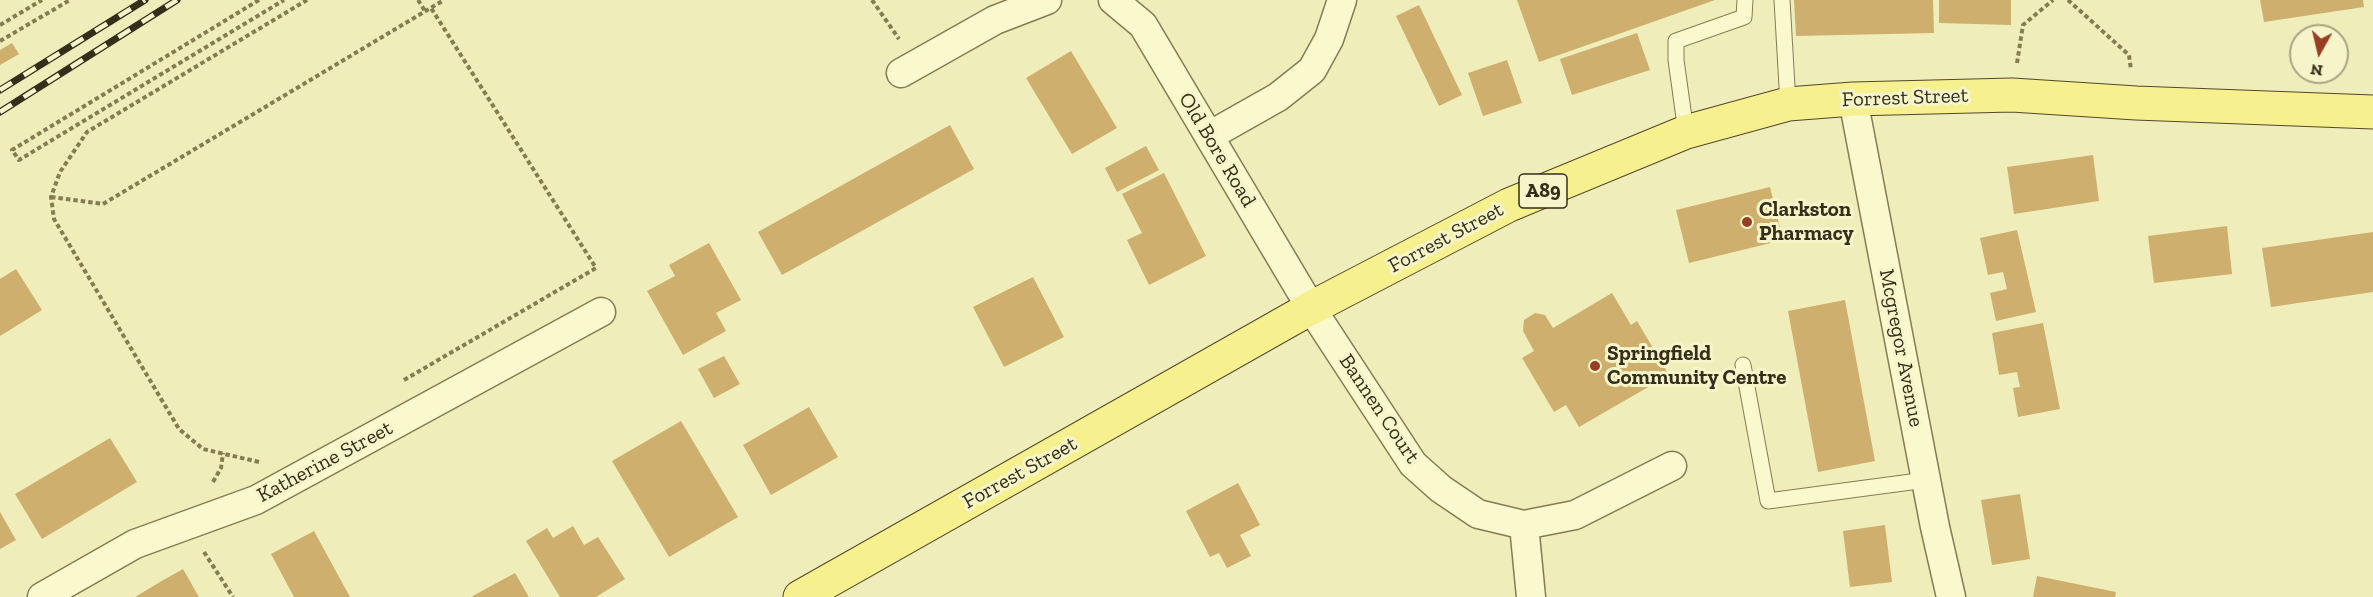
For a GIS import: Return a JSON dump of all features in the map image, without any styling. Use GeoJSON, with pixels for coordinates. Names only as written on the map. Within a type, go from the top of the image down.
{"type":"FeatureCollection","features":[{"type":"Feature","properties":{"kind":"main road","name":"Forrest Street"},"geometry":{"type":"LineString","coordinates":[[800,597],[1311,308],[1509,205],[1686,132],[1788,104],[1853,99],[2012,95],[2136,103],[2373,112]]}},
{"type":"Feature","properties":{"kind":"street"},"geometry":{"type":"LineString","coordinates":[[910,68],[995,20],[1047,0]]}},
{"type":"Feature","properties":{"kind":"street","name":"Old Bore Road"},"geometry":{"type":"LineString","coordinates":[[1113,0],[1143,25],[1311,308]]}},
{"type":"Feature","properties":{"kind":"street"},"geometry":{"type":"LineString","coordinates":[[1209,136],[1278,97],[1312,70],[1329,39],[1342,0]]}},
{"type":"Feature","properties":{"kind":"street","name":"Mcgregor Avenue"},"geometry":{"type":"LineString","coordinates":[[1853,99],[1926,480],[1951,597]]}},
{"type":"Feature","properties":{"kind":"street","name":"Bannen Court"},"geometry":{"type":"LineString","coordinates":[[1311,308],[1413,464],[1441,489],[1478,514],[1524,525],[1575,515],[1672,466]]}},
{"type":"Feature","properties":{"kind":"street","name":"Katherine Street"},"geometry":{"type":"LineString","coordinates":[[42,597],[135,544],[256,500],[601,312]]}},
{"type":"Feature","properties":{"kind":"street"},"geometry":{"type":"LineString","coordinates":[[1524,525],[1531,597]]}},
{"type":"Feature","properties":{"kind":"lane"},"geometry":{"type":"LineString","coordinates":[[1686,132],[1676,60],[1677,41],[1744,16],[1745,0]]}},
{"type":"Feature","properties":{"kind":"lane"},"geometry":{"type":"LineString","coordinates":[[1782,0],[1788,104]]}},
{"type":"Feature","properties":{"kind":"lane"},"geometry":{"type":"LineString","coordinates":[[1743,365],[1768,501],[1926,480]]}},
{"type":"Feature","properties":{"kind":"path"},"geometry":{"type":"LineString","coordinates":[[0,25],[42,0]]}},
{"type":"Feature","properties":{"kind":"path"},"geometry":{"type":"LineString","coordinates":[[0,41],[70,0]]}},
{"type":"Feature","properties":{"kind":"path"},"geometry":{"type":"LineString","coordinates":[[257,1],[12,150],[19,160],[284,0]]}},
{"type":"Feature","properties":{"kind":"path"},"geometry":{"type":"LineString","coordinates":[[269,458],[260,462],[203,449],[179,429],[54,219],[51,198],[60,172],[87,132],[307,0]]}},
{"type":"Feature","properties":{"kind":"path"},"geometry":{"type":"LineString","coordinates":[[418,0],[425,11]]}},
{"type":"Feature","properties":{"kind":"path"},"geometry":{"type":"LineString","coordinates":[[51,198],[103,204],[444,0]]}},
{"type":"Feature","properties":{"kind":"path"},"geometry":{"type":"LineString","coordinates":[[872,0],[910,68]]}},
{"type":"Feature","properties":{"kind":"path"},"geometry":{"type":"LineString","coordinates":[[2012,95],[2023,26],[2053,0]]}},
{"type":"Feature","properties":{"kind":"path"},"geometry":{"type":"LineString","coordinates":[[2068,0],[2129,55],[2136,103]]}},
{"type":"Feature","properties":{"kind":"path"},"geometry":{"type":"LineString","coordinates":[[401,382],[596,268],[431,8]]}},
{"type":"Feature","properties":{"kind":"path"},"geometry":{"type":"LineString","coordinates":[[187,525],[232,597]]}},
{"type":"Feature","properties":{"kind":"building"},"geometry":{"type":"Polygon","coordinates":[[[1517,0],[1715,0],[1539,62],[1517,0]]]}},
{"type":"Feature","properties":{"kind":"building"},"geometry":{"type":"Polygon","coordinates":[[[1794,0],[1933,0],[1934,33],[1796,36],[1794,0]]]}},
{"type":"Feature","properties":{"kind":"building"},"geometry":{"type":"Polygon","coordinates":[[[1939,0],[2011,0],[2011,25],[1939,23],[1939,0]]]}},
{"type":"Feature","properties":{"kind":"building"},"geometry":{"type":"Polygon","coordinates":[[[2260,0],[2363,0],[2364,7],[2264,22],[2260,0]]]}},
{"type":"Feature","properties":{"kind":"building"},"geometry":{"type":"Polygon","coordinates":[[[1419,5],[1462,95],[1439,106],[1396,16],[1419,5]]]}},
{"type":"Feature","properties":{"kind":"building"},"geometry":{"type":"Polygon","coordinates":[[[1637,33],[1650,70],[1572,95],[1560,59],[1637,33]]]}},
{"type":"Feature","properties":{"kind":"building"},"geometry":{"type":"Polygon","coordinates":[[[12,43],[19,54],[0,65],[0,50],[12,43]]]}},
{"type":"Feature","properties":{"kind":"building"},"geometry":{"type":"Polygon","coordinates":[[[1071,51],[1117,128],[1072,154],[1026,78],[1071,51]]]}},
{"type":"Feature","properties":{"kind":"building"},"geometry":{"type":"Polygon","coordinates":[[[1507,60],[1522,103],[1483,116],[1468,73],[1507,60]]]}},
{"type":"Feature","properties":{"kind":"building"},"geometry":{"type":"Polygon","coordinates":[[[950,125],[974,169],[782,275],[758,232],[950,125]]]}},
{"type":"Feature","properties":{"kind":"building"},"geometry":{"type":"Polygon","coordinates":[[[1146,146],[1159,170],[1117,192],[1105,168],[1146,146]]]}},
{"type":"Feature","properties":{"kind":"building"},"geometry":{"type":"Polygon","coordinates":[[[2093,155],[2099,201],[2014,214],[2007,167],[2093,155]]]}},
{"type":"Feature","properties":{"kind":"building"},"geometry":{"type":"Polygon","coordinates":[[[1164,173],[1206,256],[1149,285],[1127,240],[1142,233],[1122,194],[1164,173]]]}},
{"type":"Feature","properties":{"kind":"building"},"geometry":{"type":"Polygon","coordinates":[[[1770,187],[1783,240],[1689,263],[1676,210],[1770,187]]]}},
{"type":"Feature","properties":{"kind":"building"},"geometry":{"type":"Polygon","coordinates":[[[2227,226],[2232,274],[2154,283],[2148,236],[2227,226]]]}},
{"type":"Feature","properties":{"kind":"building"},"geometry":{"type":"Polygon","coordinates":[[[2017,230],[2036,312],[1996,321],[1990,293],[2007,289],[2003,272],[1988,275],[1980,238],[2017,230]]]}},
{"type":"Feature","properties":{"kind":"building"},"geometry":{"type":"Polygon","coordinates":[[[2373,232],[2373,292],[2271,307],[2262,248],[2373,232]]]}},
{"type":"Feature","properties":{"kind":"building"},"geometry":{"type":"Polygon","coordinates":[[[709,243],[741,300],[716,313],[726,331],[683,355],[647,291],[675,276],[669,265],[709,243]]]}},
{"type":"Feature","properties":{"kind":"building"},"geometry":{"type":"Polygon","coordinates":[[[16,269],[42,310],[0,336],[0,279],[16,269]]]}},
{"type":"Feature","properties":{"kind":"building"},"geometry":{"type":"Polygon","coordinates":[[[1033,277],[1064,337],[1004,367],[973,307],[1033,277]]]}},
{"type":"Feature","properties":{"kind":"building","name":"Springfield Community Centre"},"geometry":{"type":"Polygon","coordinates":[[[1612,293],[1631,325],[1637,321],[1669,375],[1579,427],[1566,405],[1554,412],[1522,358],[1534,351],[1523,331],[1524,320],[1535,313],[1545,315],[1553,328],[1612,293]]]}},
{"type":"Feature","properties":{"kind":"building"},"geometry":{"type":"Polygon","coordinates":[[[1845,300],[1875,461],[1818,472],[1788,311],[1845,300]]]}},
{"type":"Feature","properties":{"kind":"building"},"geometry":{"type":"Polygon","coordinates":[[[2043,323],[2060,409],[2018,417],[2013,388],[2020,387],[2017,372],[1999,375],[1992,333],[2043,323]]]}},
{"type":"Feature","properties":{"kind":"building"},"geometry":{"type":"Polygon","coordinates":[[[724,356],[740,384],[714,398],[698,369],[724,356]]]}},
{"type":"Feature","properties":{"kind":"building"},"geometry":{"type":"Polygon","coordinates":[[[809,407],[838,457],[771,495],[743,445],[809,407]]]}},
{"type":"Feature","properties":{"kind":"building"},"geometry":{"type":"Polygon","coordinates":[[[681,421],[738,517],[669,557],[612,461],[681,421]]]}},
{"type":"Feature","properties":{"kind":"building"},"geometry":{"type":"Polygon","coordinates":[[[110,438],[137,482],[42,539],[15,494],[110,438]]]}},
{"type":"Feature","properties":{"kind":"building"},"geometry":{"type":"Polygon","coordinates":[[[1238,483],[1260,525],[1240,535],[1251,556],[1227,568],[1219,553],[1210,557],[1186,511],[1238,483]]]}},
{"type":"Feature","properties":{"kind":"building"},"geometry":{"type":"Polygon","coordinates":[[[2020,494],[2030,559],[1992,565],[1981,500],[2020,494]]]}},
{"type":"Feature","properties":{"kind":"building"},"geometry":{"type":"Polygon","coordinates":[[[0,512],[16,540],[0,549],[0,512]]]}},
{"type":"Feature","properties":{"kind":"building"},"geometry":{"type":"Polygon","coordinates":[[[1885,525],[1892,582],[1850,587],[1843,531],[1885,525]]]}},
{"type":"Feature","properties":{"kind":"building"},"geometry":{"type":"Polygon","coordinates":[[[573,526],[584,545],[598,537],[625,579],[596,597],[560,597],[526,541],[547,528],[553,538],[573,526]]]}},
{"type":"Feature","properties":{"kind":"building"},"geometry":{"type":"Polygon","coordinates":[[[314,531],[350,597],[294,597],[271,554],[314,531]]]}},
{"type":"Feature","properties":{"kind":"building"},"geometry":{"type":"Polygon","coordinates":[[[183,569],[199,597],[135,597],[160,582],[183,569]]]}},
{"type":"Feature","properties":{"kind":"building"},"geometry":{"type":"Polygon","coordinates":[[[515,573],[529,597],[471,597],[491,586],[515,573]]]}},
{"type":"Feature","properties":{"kind":"building"},"geometry":{"type":"Polygon","coordinates":[[[2037,576],[2116,592],[2115,597],[2033,597],[2037,576]]]}},
{"type":"Feature","properties":{"kind":"railway"},"geometry":{"type":"LineString","coordinates":[[0,90],[145,0]]}},
{"type":"Feature","properties":{"kind":"railway"},"geometry":{"type":"LineString","coordinates":[[0,112],[177,0]]}},
{"type":"Feature","properties":{"kind":"place","name":"Clarkston Pharmacy"},"geometry":{"type":"Point","coordinates":[1747,222]}},
{"type":"Feature","properties":{"kind":"place","name":"Springfield Community Centre"},"geometry":{"type":"Point","coordinates":[1595,366]}}]}
